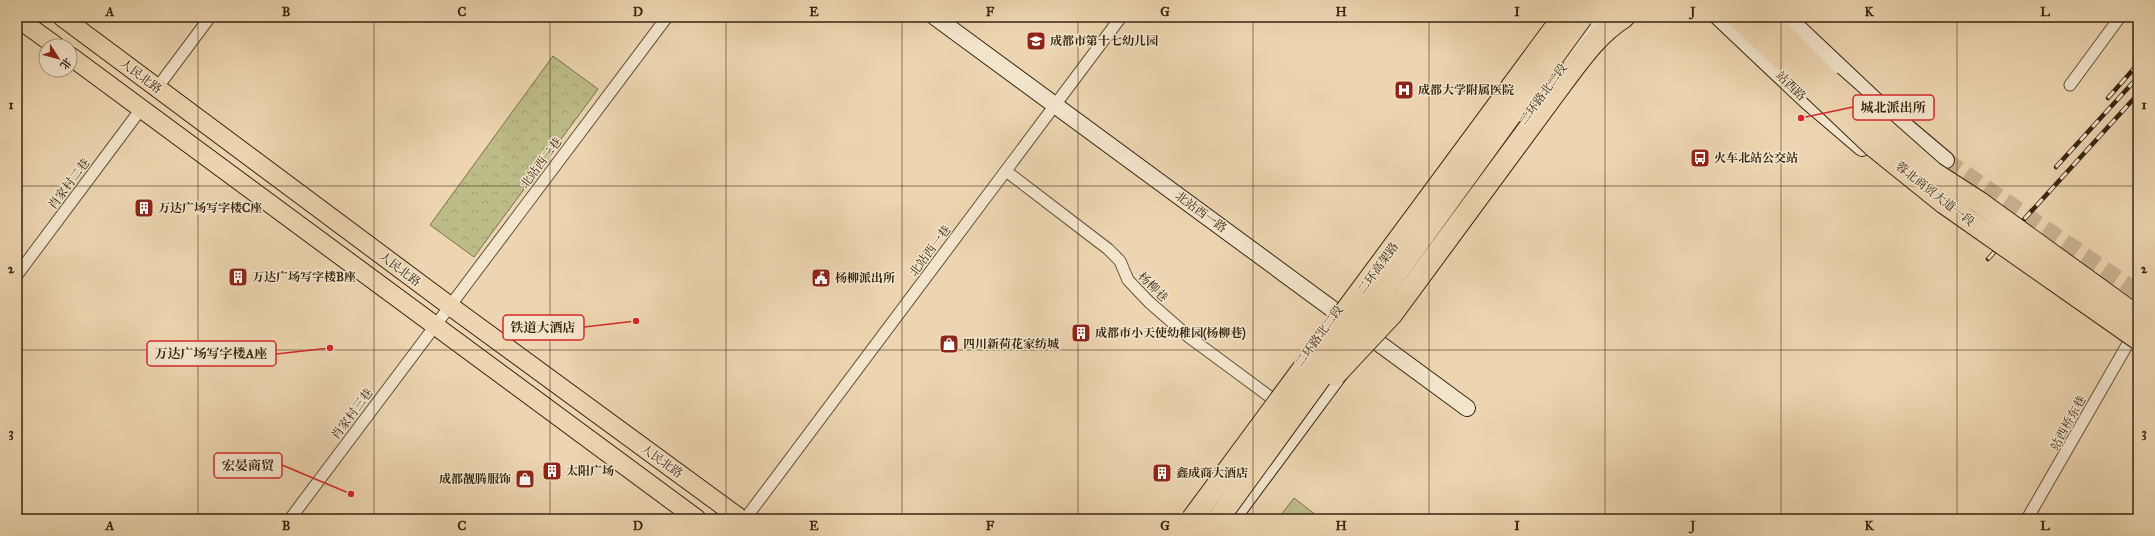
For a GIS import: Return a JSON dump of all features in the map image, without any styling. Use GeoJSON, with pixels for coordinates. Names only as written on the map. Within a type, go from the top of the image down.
{"type":"FeatureCollection","features":[{"type":"Feature","properties":{"kind":"highway","name":"二环高架路"},"geometry":{"type":"LineString","coordinates":[[1192,519],[1563,17]]}},
{"type":"Feature","properties":{"kind":"highway","name":"二环高架路"},"geometry":{"type":"LineString","coordinates":[[1218,519],[1582,17]]}},
{"type":"Feature","properties":{"kind":"highway"},"geometry":{"type":"LineString","coordinates":[[1277,437],[1392,314],[1586,52],[1612,25],[1624,17]]}},
{"type":"Feature","properties":{"kind":"highway"},"geometry":{"type":"LineString","coordinates":[[1729,17],[1751,21]]}},
{"type":"Feature","properties":{"kind":"highway","name":"蓉北商贸大道一段"},"geometry":{"type":"LineString","coordinates":[[1751,21],[1830,81],[1934,173],[1978,202],[2138,317]]}},
{"type":"Feature","properties":{"kind":"highway","name":"蓉北商贸大道一段"},"geometry":{"type":"LineString","coordinates":[[1751,21],[1872,145],[1944,203],[2135,342]]}},
{"type":"Feature","properties":{"kind":"main road","name":"人民北路"},"geometry":{"type":"LineString","coordinates":[[62,17],[450,306],[741,519]]}},
{"type":"Feature","properties":{"kind":"main road","name":"北站西一路"},"geometry":{"type":"LineString","coordinates":[[935,17],[1056,104],[1467,408]]}},
{"type":"Feature","properties":{"kind":"main road","name":"二环路北二段"},"geometry":{"type":"LineString","coordinates":[[1184,519],[1554,17]]}},
{"type":"Feature","properties":{"kind":"main road","name":"二环路北二段"},"geometry":{"type":"LineString","coordinates":[[1232,519],[1369,335],[1599,17]]}},
{"type":"Feature","properties":{"kind":"main road","name":"站西路"},"geometry":{"type":"LineString","coordinates":[[1718,17],[1808,102],[1921,198]]}},
{"type":"Feature","properties":{"kind":"main road"},"geometry":{"type":"LineString","coordinates":[[1787,17],[1876,101],[1946,160]]}},
{"type":"Feature","properties":{"kind":"main road"},"geometry":{"type":"LineString","coordinates":[[17,18],[45,38]]}},
{"type":"Feature","properties":{"kind":"main road","name":"人民北路"},"geometry":{"type":"LineString","coordinates":[[78,62],[697,519]]}},
{"type":"Feature","properties":{"kind":"street"},"geometry":{"type":"LineString","coordinates":[[157,88],[210,17]]}},
{"type":"Feature","properties":{"kind":"street","name":"北站西二巷"},"geometry":{"type":"LineString","coordinates":[[435,325],[667,17]]}},
{"type":"Feature","properties":{"kind":"street","name":"北站西一巷"},"geometry":{"type":"LineString","coordinates":[[744,519],[1121,17]]}},
{"type":"Feature","properties":{"kind":"street"},"geometry":{"type":"LineString","coordinates":[[2070,85],[2120,17]]}},
{"type":"Feature","properties":{"kind":"street","name":"肖家村二巷"},"geometry":{"type":"LineString","coordinates":[[17,275],[142,109]]}},
{"type":"Feature","properties":{"kind":"street","name":"杨柳巷"},"geometry":{"type":"LineString","coordinates":[[1006,171],[1108,250],[1120,261],[1128,280],[1149,302],[1188,337],[1273,398]]}},
{"type":"Feature","properties":{"kind":"street","name":"肖家村三巷"},"geometry":{"type":"LineString","coordinates":[[290,519],[435,325]]}},
{"type":"Feature","properties":{"kind":"street","name":"站西桥东巷"},"geometry":{"type":"LineString","coordinates":[[2027,519],[2135,342]]}},
{"type":"Feature","properties":{"kind":"green space"},"geometry":{"type":"Polygon","coordinates":[[[553,56],[598,89],[474,257],[430,225],[553,56]]]}},
{"type":"Feature","properties":{"kind":"green space"},"geometry":{"type":"Polygon","coordinates":[[[1294,498],[1321,519],[1278,519],[1294,498]]]}},
{"type":"Feature","properties":{"kind":"tunnel"},"geometry":{"type":"LineString","coordinates":[[1946,160],[2138,292]]}},
{"type":"Feature","properties":{"kind":"railway"},"geometry":{"type":"LineString","coordinates":[[2108,98],[2138,64]]}},
{"type":"Feature","properties":{"kind":"railway"},"geometry":{"type":"LineString","coordinates":[[2056,167],[2138,77]]}},
{"type":"Feature","properties":{"kind":"railway"},"geometry":{"type":"LineString","coordinates":[[1988,259],[2138,94]]}},
{"type":"Feature","properties":{"kind":"place","name":"成都市第十七幼儿园"},"geometry":{"type":"Point","coordinates":[1036,41]}},
{"type":"Feature","properties":{"kind":"place","name":"成都大学附属医院"},"geometry":{"type":"Point","coordinates":[1404,90]}},
{"type":"Feature","properties":{"kind":"place","name":"城北派出所"},"geometry":{"type":"Point","coordinates":[1801,118]}},
{"type":"Feature","properties":{"kind":"place","name":"火车北站公交站"},"geometry":{"type":"Point","coordinates":[1700,158]}},
{"type":"Feature","properties":{"kind":"place","name":"万达广场写字楼C座"},"geometry":{"type":"Point","coordinates":[144,208]}},
{"type":"Feature","properties":{"kind":"place","name":"万达广场写字楼B座"},"geometry":{"type":"Point","coordinates":[238,277]}},
{"type":"Feature","properties":{"kind":"place","name":"杨柳派出所"},"geometry":{"type":"Point","coordinates":[821,278]}},
{"type":"Feature","properties":{"kind":"place","name":"铁道大酒店"},"geometry":{"type":"Point","coordinates":[636,321]}},
{"type":"Feature","properties":{"kind":"place","name":"成都市小天使幼稚园(杨柳巷)"},"geometry":{"type":"Point","coordinates":[1081,333]}},
{"type":"Feature","properties":{"kind":"place","name":"四川新荷花家纺城"},"geometry":{"type":"Point","coordinates":[949,344]}},
{"type":"Feature","properties":{"kind":"place","name":"万达广场写字楼A座"},"geometry":{"type":"Point","coordinates":[330,348]}},
{"type":"Feature","properties":{"kind":"place","name":"太阳广场"},"geometry":{"type":"Point","coordinates":[552,471]}},
{"type":"Feature","properties":{"kind":"place","name":"鑫成商大酒店"},"geometry":{"type":"Point","coordinates":[1162,473]}},
{"type":"Feature","properties":{"kind":"place","name":"成都靓腾服饰"},"geometry":{"type":"Point","coordinates":[525,479]}},
{"type":"Feature","properties":{"kind":"place","name":"宏晏商贸"},"geometry":{"type":"Point","coordinates":[351,494]}}]}
